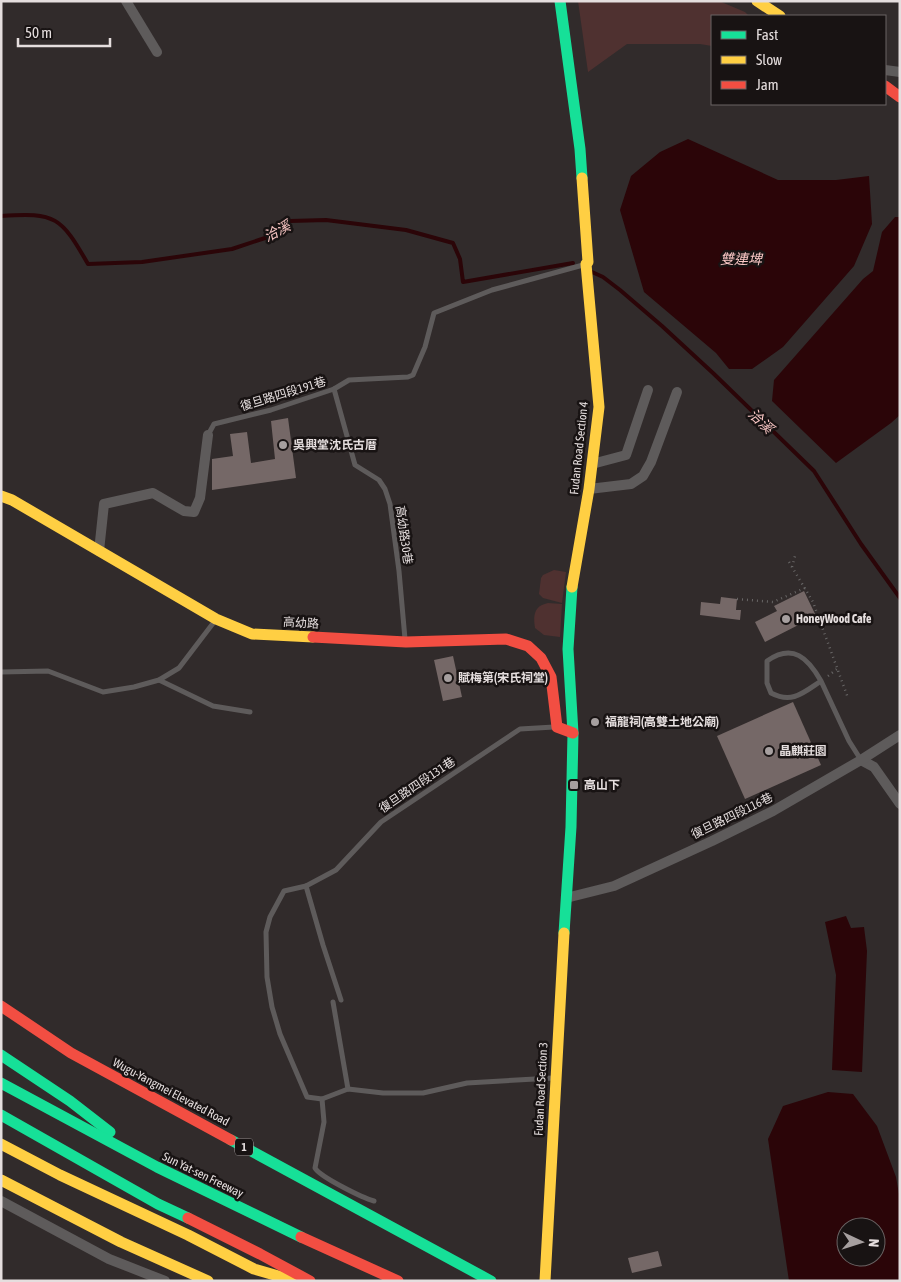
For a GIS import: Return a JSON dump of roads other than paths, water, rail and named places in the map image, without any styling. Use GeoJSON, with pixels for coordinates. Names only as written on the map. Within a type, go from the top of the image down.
{"type":"FeatureCollection","features":[{"type":"Feature","properties":{"kind":"main road","name":"Fudan Road Section 4"},"geometry":{"type":"LineString","coordinates":[[560,1],[580,149],[599,407],[589,489],[572,584],[568,649],[572,733],[571,827],[566,898]]}},
{"type":"Feature","properties":{"kind":"main road"},"geometry":{"type":"LineString","coordinates":[[756,1],[778,15]]}},
{"type":"Feature","properties":{"kind":"main road"},"geometry":{"type":"LineString","coordinates":[[886,87],[900,98]]}},
{"type":"Feature","properties":{"kind":"main road","name":"高幼路"},"geometry":{"type":"LineString","coordinates":[[1,496],[216,619],[252,634],[406,642],[506,639],[528,646],[542,658],[551,677],[557,727]]}},
{"type":"Feature","properties":{"kind":"main road"},"geometry":{"type":"LineString","coordinates":[[557,727],[572,733]]}},
{"type":"Feature","properties":{"kind":"main road","name":"Fudan Road Section 3"},"geometry":{"type":"LineString","coordinates":[[545,1280],[566,898]]}},
{"type":"Feature","properties":{"kind":"main road","name":"Wugu-Yangmei Elevated Road"},"geometry":{"type":"LineString","coordinates":[[1,1006],[71,1053],[491,1281]]}},
{"type":"Feature","properties":{"kind":"main road"},"geometry":{"type":"LineString","coordinates":[[1,1056],[70,1101],[157,1168]]}},
{"type":"Feature","properties":{"kind":"main road","name":"Sun Yat-sen Freeway"},"geometry":{"type":"LineString","coordinates":[[1,1083],[157,1168],[270,1223],[398,1281]]}},
{"type":"Feature","properties":{"kind":"main road"},"geometry":{"type":"LineString","coordinates":[[1,1115],[158,1204],[310,1281]]}},
{"type":"Feature","properties":{"kind":"main road"},"geometry":{"type":"LineString","coordinates":[[1,1144],[60,1175],[254,1269],[295,1281]]}},
{"type":"Feature","properties":{"kind":"main road"},"geometry":{"type":"LineString","coordinates":[[1,1180],[121,1242],[208,1281]]}},
{"type":"Feature","properties":{"kind":"street"},"geometry":{"type":"LineString","coordinates":[[126,1],[157,52]]}},
{"type":"Feature","properties":{"kind":"street"},"geometry":{"type":"LineString","coordinates":[[886,70],[900,72]]}},
{"type":"Feature","properties":{"kind":"street"},"geometry":{"type":"LineString","coordinates":[[592,464],[626,455],[648,390]]}},
{"type":"Feature","properties":{"kind":"street"},"geometry":{"type":"LineString","coordinates":[[589,489],[631,484],[643,476],[651,462],[677,392]]}},
{"type":"Feature","properties":{"kind":"street"},"geometry":{"type":"LineString","coordinates":[[99,551],[104,504],[153,493],[184,511],[194,512],[200,498],[208,435]]}},
{"type":"Feature","properties":{"kind":"street","name":"復旦路四段116巷"},"geometry":{"type":"LineString","coordinates":[[566,898],[614,886],[712,841],[773,811],[900,736]]}},
{"type":"Feature","properties":{"kind":"street"},"geometry":{"type":"LineString","coordinates":[[861,760],[874,768],[900,804]]}},
{"type":"Feature","properties":{"kind":"street"},"geometry":{"type":"LineString","coordinates":[[1,1201],[108,1259],[165,1281]]}},
{"type":"Feature","properties":{"kind":"lane","name":"復旦路四段191巷"},"geometry":{"type":"LineString","coordinates":[[208,435],[214,424],[271,410],[334,389],[349,380],[408,377],[413,375],[434,313],[492,290],[587,263]]}},
{"type":"Feature","properties":{"kind":"lane","name":"高幼路30巷"},"geometry":{"type":"LineString","coordinates":[[334,389],[355,465],[379,480],[385,489],[390,504],[406,642]]}},
{"type":"Feature","properties":{"kind":"lane"},"geometry":{"type":"LineString","coordinates":[[1,672],[48,671],[103,692],[134,687],[159,680],[179,668],[216,619]]}},
{"type":"Feature","properties":{"kind":"lane"},"geometry":{"type":"LineString","coordinates":[[821,681],[801,695],[781,699],[771,693],[766,683],[768,661],[776,654],[790,652],[803,657],[816,672],[821,681],[849,742],[861,760]]}},
{"type":"Feature","properties":{"kind":"lane"},"geometry":{"type":"LineString","coordinates":[[159,680],[213,706],[250,712]]}},
{"type":"Feature","properties":{"kind":"lane","name":"復旦路四段131巷"},"geometry":{"type":"LineString","coordinates":[[322,1099],[307,1097],[280,1034],[272,1007],[267,977],[266,932],[270,917],[284,891],[306,886],[336,870],[381,822],[520,729],[557,727]]}},
{"type":"Feature","properties":{"kind":"lane"},"geometry":{"type":"LineString","coordinates":[[306,886],[341,1000]]}},
{"type":"Feature","properties":{"kind":"lane"},"geometry":{"type":"LineString","coordinates":[[333,1002],[348,1089]]}},
{"type":"Feature","properties":{"kind":"lane"},"geometry":{"type":"LineString","coordinates":[[374,1201],[365,1198],[317,1171],[316,1158],[324,1122],[322,1099],[348,1089],[384,1093],[423,1093],[467,1083],[556,1078]]}},
{"type":"Feature","properties":{"kind":"water","name":"雙連埤"},"geometry":{"type":"Polygon","coordinates":[[[688,139],[778,180],[836,180],[869,176],[872,224],[854,266],[783,347],[752,369],[729,369],[716,353],[644,292],[620,210],[631,176],[660,152],[688,139]]]}},
{"type":"Feature","properties":{"kind":"water"},"geometry":{"type":"Polygon","coordinates":[[[895,217],[900,217],[900,415],[836,463],[772,401],[774,380],[863,279],[873,271],[882,232],[895,217]]]}},
{"type":"Feature","properties":{"kind":"water"},"geometry":{"type":"Polygon","coordinates":[[[846,916],[851,928],[864,927],[867,951],[862,1072],[832,1070],[836,975],[825,922],[846,916]]]}},
{"type":"Feature","properties":{"kind":"water"},"geometry":{"type":"Polygon","coordinates":[[[828,1092],[853,1094],[877,1126],[896,1177],[900,1200],[900,1281],[789,1281],[768,1139],[783,1106],[828,1092]]]}},
{"type":"Feature","properties":{"kind":"waterway","name":"洽溪"},"geometry":{"type":"LineString","coordinates":[[1,216],[34,215],[55,221],[71,236],[88,264],[142,262],[232,249],[265,238],[290,221],[326,220],[406,230],[453,243],[460,259],[463,282],[573,263]]}},
{"type":"Feature","properties":{"kind":"waterway","name":"洽溪"},"geometry":{"type":"LineString","coordinates":[[592,272],[603,277],[620,290],[662,326],[814,471],[861,544],[900,598]]}},
{"type":"Feature","properties":{"kind":"place","name":"吳興堂沈氏古厝"},"geometry":{"type":"Point","coordinates":[283,445]}},
{"type":"Feature","properties":{"kind":"place","name":"HoneyWood Cafe"},"geometry":{"type":"Point","coordinates":[786,619]}},
{"type":"Feature","properties":{"kind":"place","name":"賦梅第(宋氏祠堂)"},"geometry":{"type":"Point","coordinates":[448,678]}},
{"type":"Feature","properties":{"kind":"place","name":"福龍祠(高雙土地公廟)"},"geometry":{"type":"Point","coordinates":[595,722]}},
{"type":"Feature","properties":{"kind":"place","name":"晶麒莊園"},"geometry":{"type":"Point","coordinates":[769,751]}},
{"type":"Feature","properties":{"kind":"place","name":"高山下"},"geometry":{"type":"Point","coordinates":[574,785]}}]}
